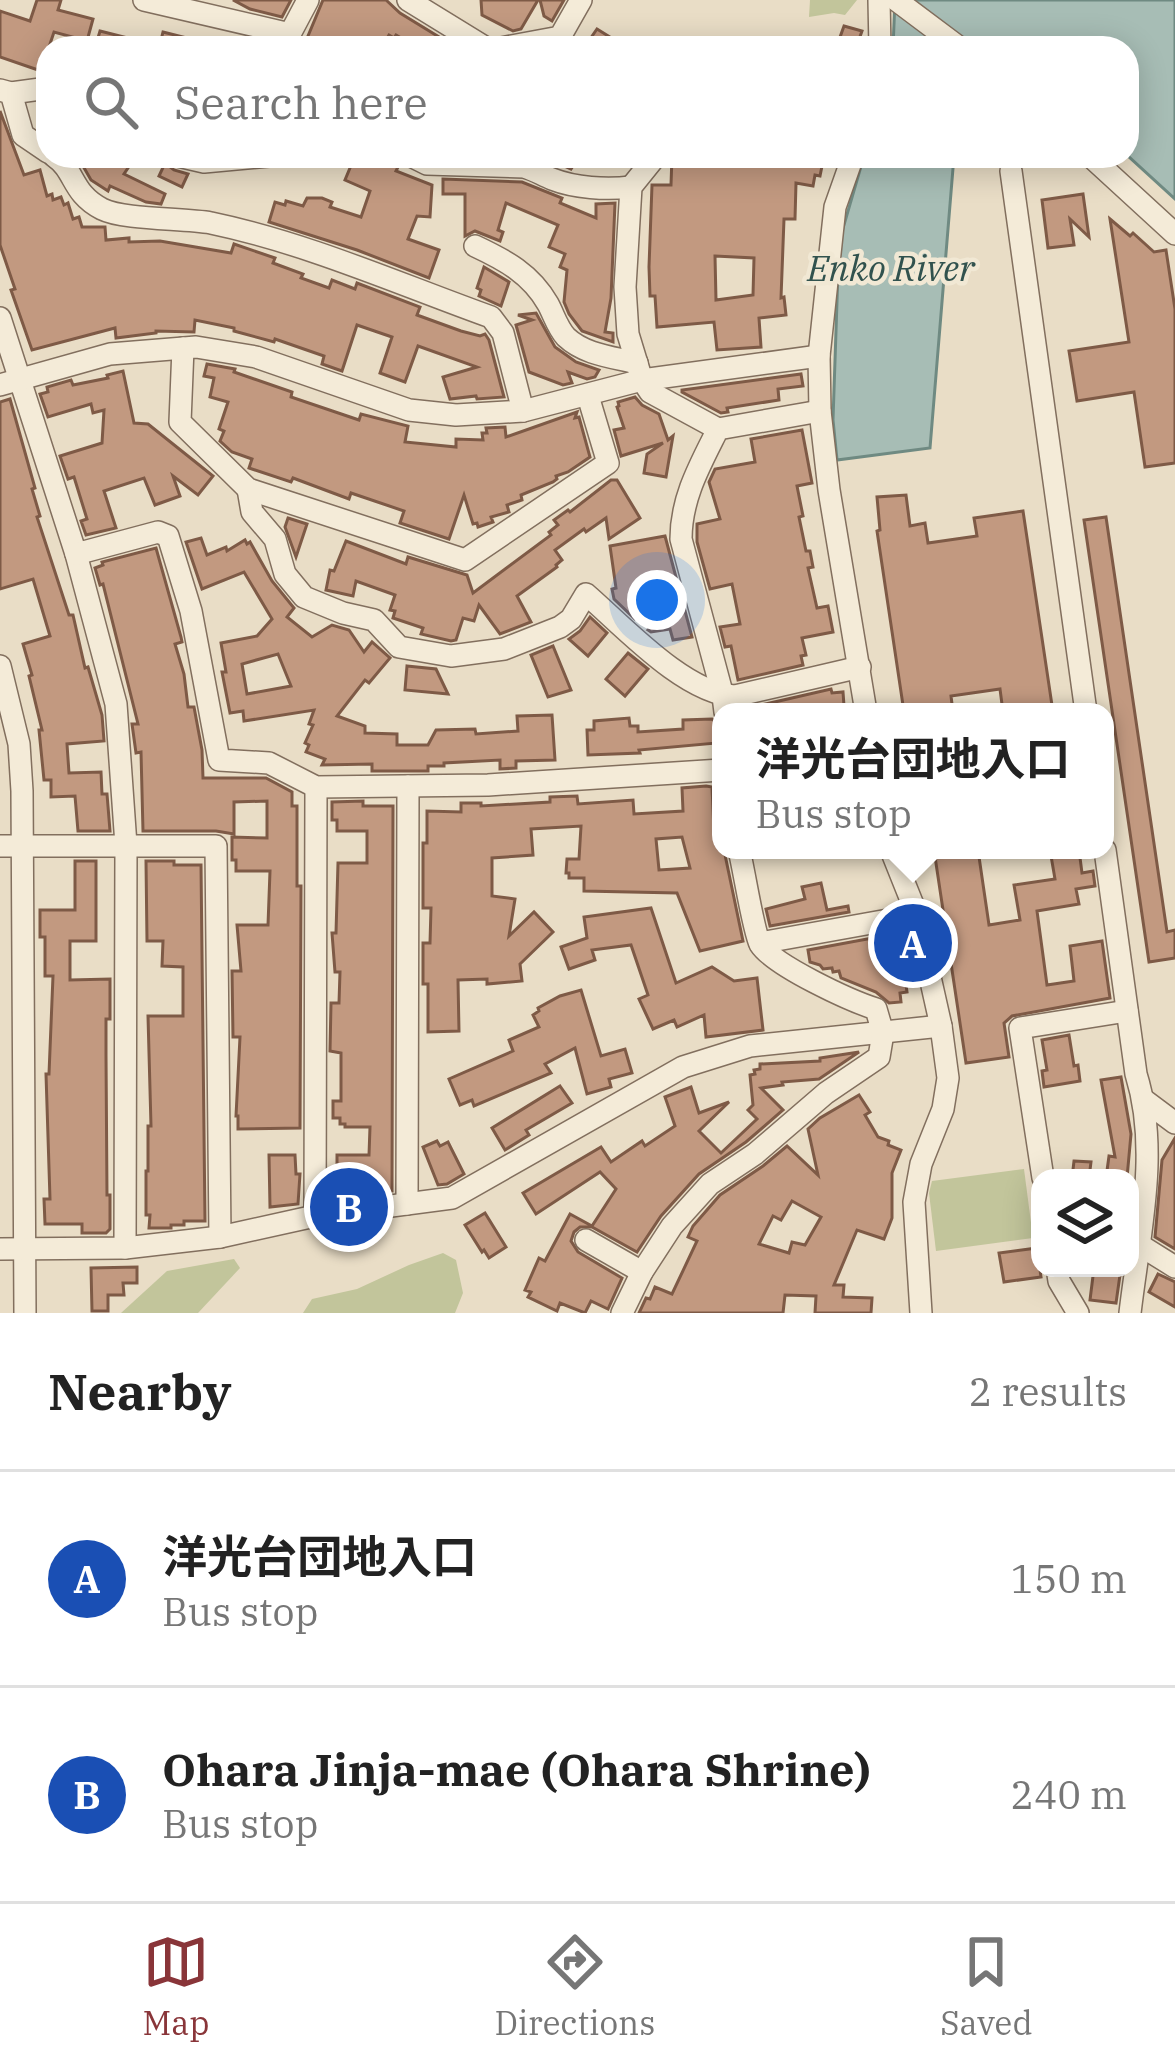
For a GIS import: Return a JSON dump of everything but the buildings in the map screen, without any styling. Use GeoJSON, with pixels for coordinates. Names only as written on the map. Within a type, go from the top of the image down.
{"type":"FeatureCollection","features":[{"type":"Feature","properties":{"kind":"street"},"geometry":{"type":"LineString","coordinates":[[144,0],[189,6],[290,34],[308,0]]}},
{"type":"Feature","properties":{"kind":"street"},"geometry":{"type":"LineString","coordinates":[[408,0],[466,36]]}},
{"type":"Feature","properties":{"kind":"street"},"geometry":{"type":"LineString","coordinates":[[561,36],[581,0]]}},
{"type":"Feature","properties":{"kind":"street"},"geometry":{"type":"LineString","coordinates":[[879,0],[880,36]]}},
{"type":"Feature","properties":{"kind":"street"},"geometry":{"type":"LineString","coordinates":[[896,0],[944,36]]}},
{"type":"Feature","properties":{"kind":"street"},"geometry":{"type":"LineString","coordinates":[[36,89],[6,92],[23,135],[36,144]]}},
{"type":"Feature","properties":{"kind":"street"},"geometry":{"type":"LineString","coordinates":[[66,168],[80,194],[106,211],[209,223],[285,243],[491,316],[502,333],[524,410]]}},
{"type":"Feature","properties":{"kind":"street"},"geometry":{"type":"LineString","coordinates":[[528,168],[588,187],[631,188]]}},
{"type":"Feature","properties":{"kind":"street"},"geometry":{"type":"LineString","coordinates":[[647,168],[631,188],[625,287],[628,334],[650,392],[718,429],[820,411]]}},
{"type":"Feature","properties":{"kind":"street"},"geometry":{"type":"LineString","coordinates":[[849,168],[836,207],[819,356],[820,411],[865,703]]}},
{"type":"Feature","properties":{"kind":"street"},"geometry":{"type":"LineString","coordinates":[[1102,168],[1175,234]]}},
{"type":"Feature","properties":{"kind":"street"},"geometry":{"type":"LineString","coordinates":[[1011,171],[1084,703]]}},
{"type":"Feature","properties":{"kind":"street"},"geometry":{"type":"LineString","coordinates":[[475,246],[525,274],[566,336],[640,371]]}},
{"type":"Feature","properties":{"kind":"street"},"geometry":{"type":"LineString","coordinates":[[0,318],[10,383],[76,554],[116,704],[126,845],[125,1248]]}},
{"type":"Feature","properties":{"kind":"street"},"geometry":{"type":"LineString","coordinates":[[10,383],[110,354],[196,347],[256,357],[409,410],[456,416],[524,410],[588,396],[640,371],[819,356]]}},
{"type":"Feature","properties":{"kind":"street"},"geometry":{"type":"LineString","coordinates":[[183,348],[180,422],[248,489],[466,560],[608,463],[588,396]]}},
{"type":"Feature","properties":{"kind":"street"},"geometry":{"type":"LineString","coordinates":[[718,429],[692,482],[681,515],[681,539],[724,703]]}},
{"type":"Feature","properties":{"kind":"street"},"geometry":{"type":"LineString","coordinates":[[248,489],[252,512],[275,539],[285,574],[304,597],[374,620],[399,647],[451,656],[504,650],[560,627],[571,619],[586,594],[670,667],[722,703]]}},
{"type":"Feature","properties":{"kind":"street"},"geometry":{"type":"LineString","coordinates":[[76,554],[158,532],[168,536],[191,611],[219,760],[269,763],[316,787],[488,785],[712,771]]}},
{"type":"Feature","properties":{"kind":"street"},"geometry":{"type":"LineString","coordinates":[[0,666],[19,744],[11,846],[25,1313]]}},
{"type":"Feature","properties":{"kind":"street"},"geometry":{"type":"LineString","coordinates":[[725,703],[735,696],[860,667]]}},
{"type":"Feature","properties":{"kind":"street"},"geometry":{"type":"LineString","coordinates":[[407,1204],[408,786]]}},
{"type":"Feature","properties":{"kind":"street"},"geometry":{"type":"LineString","coordinates":[[315,1216],[316,787]]}},
{"type":"Feature","properties":{"kind":"street"},"geometry":{"type":"LineString","coordinates":[[11,846],[215,846],[220,1237]]}},
{"type":"Feature","properties":{"kind":"street"},"geometry":{"type":"LineString","coordinates":[[622,1313],[672,1226],[710,1184],[879,1057],[883,1033],[876,1009],[816,983],[760,943],[742,859]]}},
{"type":"Feature","properties":{"kind":"street"},"geometry":{"type":"LineString","coordinates":[[894,859],[916,915],[948,1078],[914,1202],[921,1313]]}},
{"type":"Feature","properties":{"kind":"street"},"geometry":{"type":"LineString","coordinates":[[1106,859],[1149,1148],[1139,1235]]}},
{"type":"Feature","properties":{"kind":"street"},"geometry":{"type":"LineString","coordinates":[[760,943],[916,915]]}},
{"type":"Feature","properties":{"kind":"street"},"geometry":{"type":"LineString","coordinates":[[1042,1169],[1020,1028],[1127,1011]]}},
{"type":"Feature","properties":{"kind":"street"},"geometry":{"type":"LineString","coordinates":[[0,1250],[125,1248],[452,1198],[683,1067],[750,1046],[941,1026]]}},
{"type":"Feature","properties":{"kind":"street"},"geometry":{"type":"LineString","coordinates":[[1144,1100],[1175,1123]]}},
{"type":"Feature","properties":{"kind":"street"},"geometry":{"type":"LineString","coordinates":[[586,1240],[641,1273]]}},
{"type":"Feature","properties":{"kind":"street"},"geometry":{"type":"LineString","coordinates":[[1139,1245],[1175,1267]]}},
{"type":"Feature","properties":{"kind":"street"},"geometry":{"type":"LineString","coordinates":[[1058,1277],[1078,1313]]}},
{"type":"Feature","properties":{"kind":"street"},"geometry":{"type":"LineString","coordinates":[[1130,1313],[1134,1277]]}},
{"type":"Feature","properties":{"kind":"green space"},"geometry":{"type":"Polygon","coordinates":[[[810,0],[857,0],[845,15],[809,17],[810,0]]]}},
{"type":"Feature","properties":{"kind":"green space"},"geometry":{"type":"Polygon","coordinates":[[[1024,1169],[1031,1238],[936,1251],[929,1193],[932,1181],[1024,1169]]]}},
{"type":"Feature","properties":{"kind":"green space"},"geometry":{"type":"Polygon","coordinates":[[[443,1253],[456,1260],[463,1293],[455,1313],[303,1313],[312,1299],[357,1289],[443,1253]]]}},
{"type":"Feature","properties":{"kind":"green space"},"geometry":{"type":"Polygon","coordinates":[[[234,1259],[240,1268],[198,1313],[121,1313],[167,1271],[234,1259]]]}},
{"type":"Feature","properties":{"kind":"water"},"geometry":{"type":"Polygon","coordinates":[[[895,0],[1175,0],[1175,199],[1139,166],[1139,36],[894,36],[895,0]]]}},
{"type":"Feature","properties":{"kind":"water","name":"Enko River"},"geometry":{"type":"Polygon","coordinates":[[[861,168],[953,168],[930,448],[837,460],[833,420],[839,242],[861,168]]]}},
{"type":"Feature","properties":{"kind":"place","name":"洋光台団地入口"},"geometry":{"type":"Point","coordinates":[913,943]}},
{"type":"Feature","properties":{"kind":"place","name":"Ohara Jinja-mae (Ohara Shrine)"},"geometry":{"type":"Point","coordinates":[349,1207]}}]}
